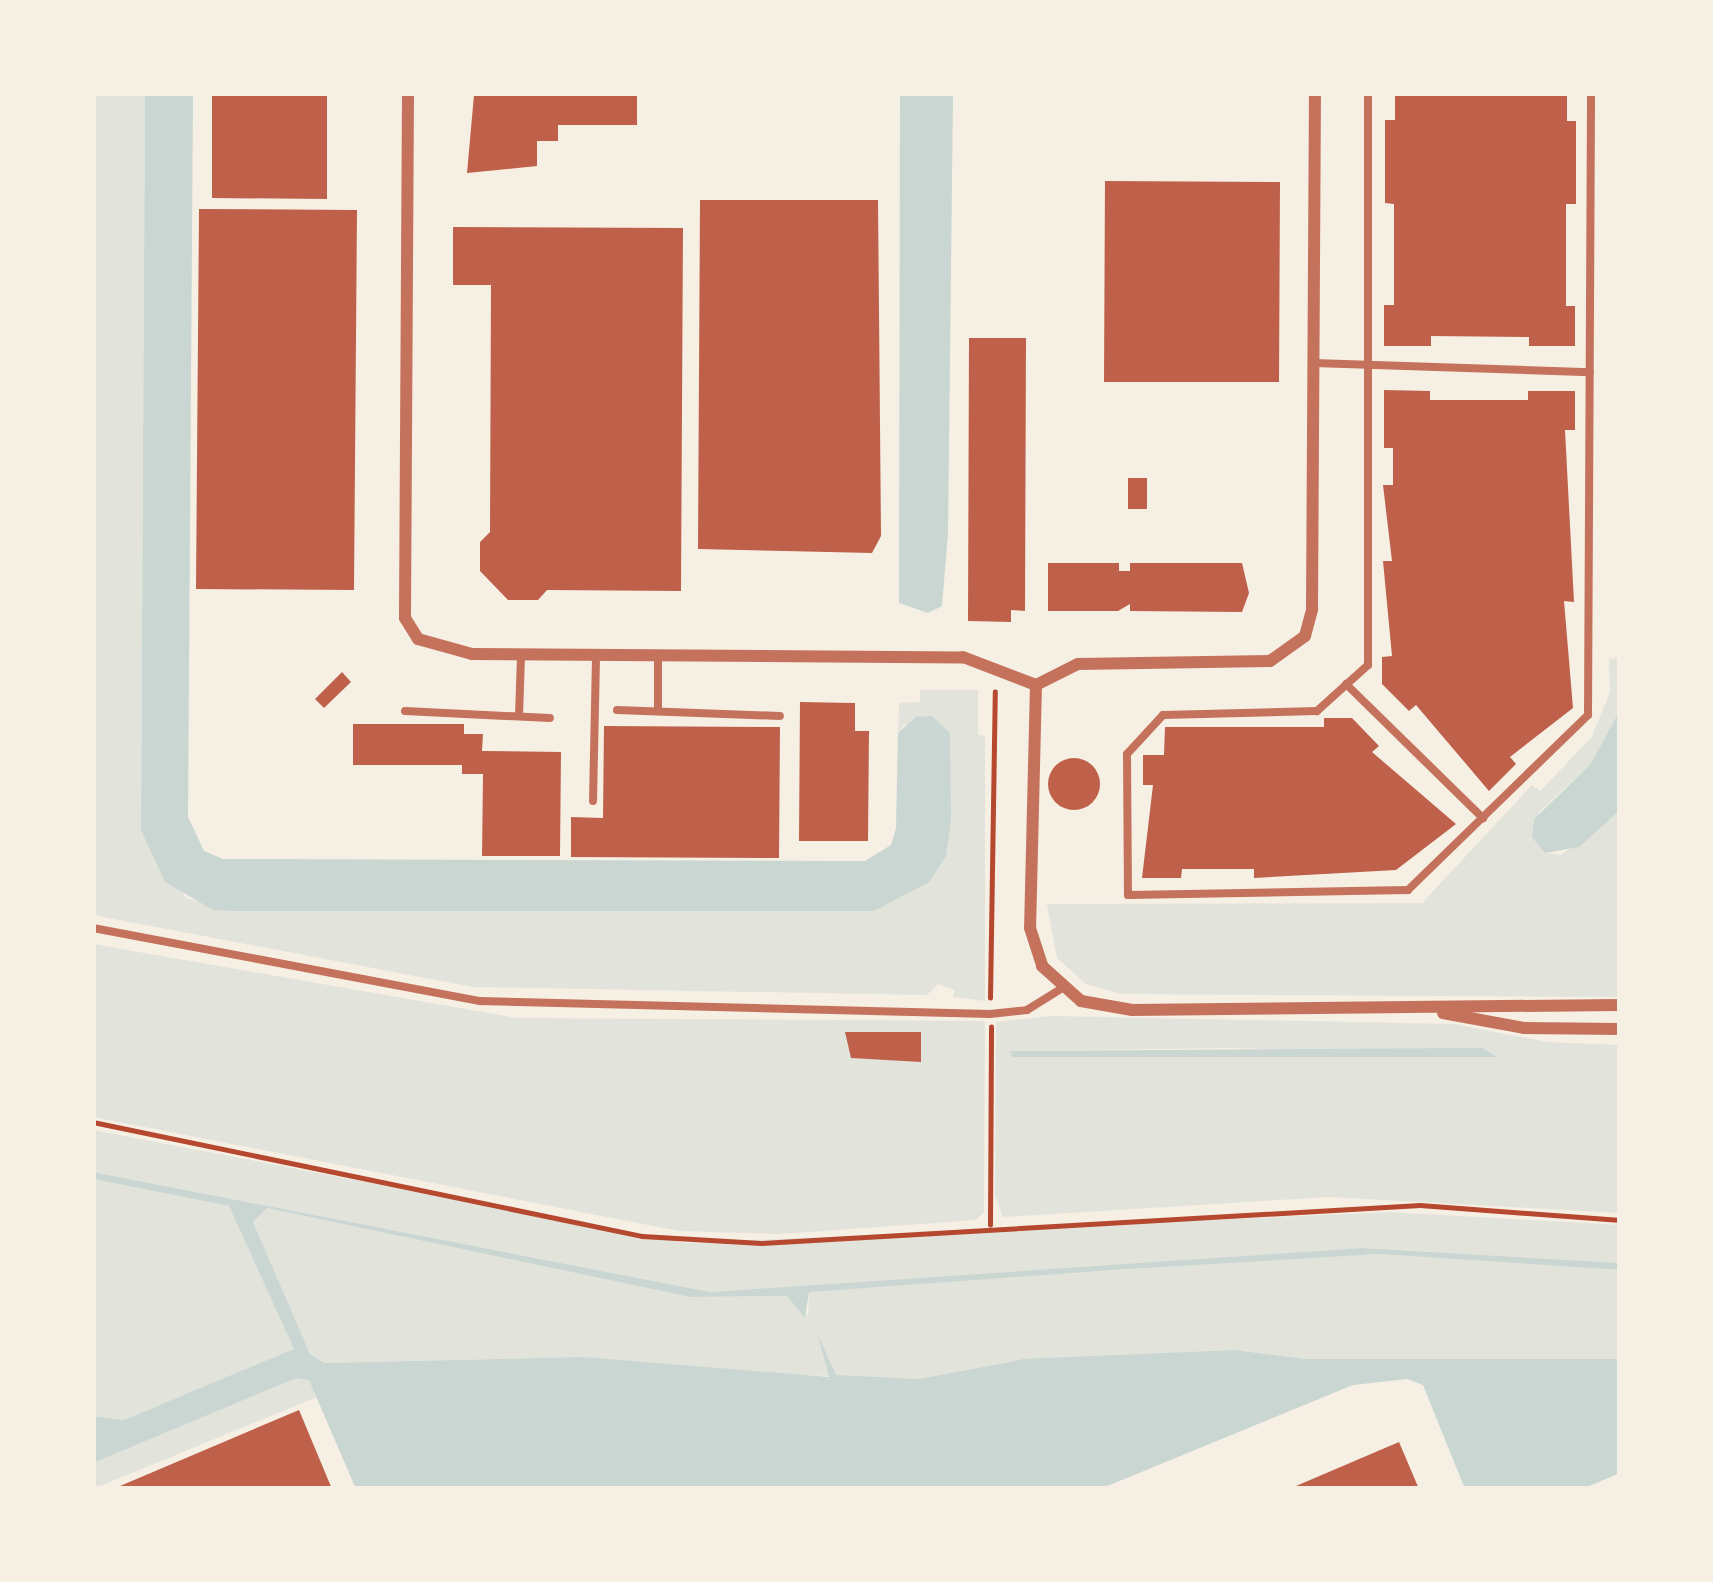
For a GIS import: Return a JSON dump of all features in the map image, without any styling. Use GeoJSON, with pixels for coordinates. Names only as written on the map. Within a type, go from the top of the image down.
{"type":"FeatureCollection","features":[{"type":"Feature","properties":{"kind":"street"},"geometry":{"type":"LineString","coordinates":[[408,93],[405,618],[433,649],[521,655],[963,657],[1036,685]]}},
{"type":"Feature","properties":{"kind":"street"},"geometry":{"type":"LineString","coordinates":[[1036,685],[1078,664],[1270,662],[1291,653],[1312,609],[1315,93]]}},
{"type":"Feature","properties":{"kind":"street"},"geometry":{"type":"LineString","coordinates":[[1036,685],[1030,928],[1042,966],[1061,989],[1099,1006],[1132,1010],[1620,1005]]}},
{"type":"Feature","properties":{"kind":"street"},"geometry":{"type":"LineString","coordinates":[[1430,1010],[1524,1028],[1620,1029]]}},
{"type":"Feature","properties":{"kind":"lane"},"geometry":{"type":"LineString","coordinates":[[1368,93],[1368,664],[1317,711],[1163,715],[1127,754],[1128,895],[1408,890],[1588,716],[1592,93]]}},
{"type":"Feature","properties":{"kind":"lane"},"geometry":{"type":"LineString","coordinates":[[1314,363],[1367,370],[1590,372]]}},
{"type":"Feature","properties":{"kind":"lane"},"geometry":{"type":"LineString","coordinates":[[519,716],[521,655]]}},
{"type":"Feature","properties":{"kind":"lane"},"geometry":{"type":"LineString","coordinates":[[593,800],[596,656]]}},
{"type":"Feature","properties":{"kind":"lane"},"geometry":{"type":"LineString","coordinates":[[658,656],[658,711]]}},
{"type":"Feature","properties":{"kind":"lane"},"geometry":{"type":"LineString","coordinates":[[1346,684],[1483,818]]}},
{"type":"Feature","properties":{"kind":"lane"},"geometry":{"type":"LineString","coordinates":[[617,710],[780,716]]}},
{"type":"Feature","properties":{"kind":"lane"},"geometry":{"type":"LineString","coordinates":[[405,711],[550,718]]}},
{"type":"Feature","properties":{"kind":"lane"},"geometry":{"type":"LineString","coordinates":[[93,928],[480,1001],[990,1014],[1028,1010],[1061,989]]}},
{"type":"Feature","properties":{"kind":"path"},"geometry":{"type":"LineString","coordinates":[[990,1225],[991,716],[1007,671]]}},
{"type":"Feature","properties":{"kind":"path"},"geometry":{"type":"LineString","coordinates":[[93,1122],[642,1236],[761,1244],[990,1225],[1420,1205],[1620,1220]]}},
{"type":"Feature","properties":{"kind":"shaded area"},"geometry":{"type":"Polygon","coordinates":[[[93,93],[145,93],[141,830],[186,898],[236,911],[946,856],[950,733],[904,725],[898,733],[899,703],[920,702],[920,690],[978,690],[978,735],[985,736],[985,1001],[953,997],[955,990],[938,984],[927,995],[473,987],[93,915],[93,93]]]}},
{"type":"Feature","properties":{"kind":"shaded area"},"geometry":{"type":"Polygon","coordinates":[[[145,93],[193,93],[188,817],[204,851],[223,859],[865,861],[891,845],[896,828],[898,733],[916,717],[932,716],[950,733],[951,819],[946,856],[929,882],[874,911],[236,911],[213,910],[165,882],[141,830],[145,93]]]}},
{"type":"Feature","properties":{"kind":"shaded area"},"geometry":{"type":"Polygon","coordinates":[[[900,93],[953,93],[948,533],[942,606],[928,613],[899,603],[900,93]]]}},
{"type":"Feature","properties":{"kind":"shaded area"},"geometry":{"type":"Polygon","coordinates":[[[1620,93],[1620,710],[1590,765],[1539,812],[1545,853],[1561,855],[1620,810],[1620,997],[1122,994],[1086,984],[1057,958],[1047,904],[1422,903],[1532,785],[1540,791],[1591,738],[1610,692],[1609,659],[1617,658],[1620,93]]]}},
{"type":"Feature","properties":{"kind":"shaded area"},"geometry":{"type":"Polygon","coordinates":[[[1620,710],[1620,810],[1579,847],[1545,853],[1532,837],[1534,819],[1590,765],[1620,710]]]}},
{"type":"Feature","properties":{"kind":"shaded area"},"geometry":{"type":"Polygon","coordinates":[[[93,944],[517,1018],[985,1021],[984,1212],[976,1220],[780,1234],[679,1231],[93,1117],[93,944]]]}},
{"type":"Feature","properties":{"kind":"shaded area"},"geometry":{"type":"Polygon","coordinates":[[[1051,1016],[1454,1024],[1547,1042],[1620,1045],[1620,1213],[1328,1197],[1003,1217],[995,1196],[996,1022],[1051,1016]],[[1231,1048],[1010,1051],[1013,1057],[1497,1056],[1231,1048]]]}},
{"type":"Feature","properties":{"kind":"shaded area"},"geometry":{"type":"Polygon","coordinates":[[[1482,1048],[1497,1057],[1012,1057],[1010,1051],[1482,1048]]]}},
{"type":"Feature","properties":{"kind":"shaded area"},"geometry":{"type":"Polygon","coordinates":[[[93,1130],[686,1243],[1389,1212],[1620,1225],[1620,1263],[1361,1248],[710,1292],[93,1172],[93,1130]]]}},
{"type":"Feature","properties":{"kind":"shaded area"},"geometry":{"type":"Polygon","coordinates":[[[93,1172],[710,1292],[1361,1248],[1620,1263],[1620,1270],[1378,1254],[1130,1269],[809,1292],[805,1318],[787,1296],[690,1297],[267,1208],[253,1222],[310,1354],[324,1363],[583,1357],[829,1377],[818,1335],[836,1375],[919,1379],[1024,1359],[1235,1350],[1306,1359],[1620,1359],[1620,1473],[1582,1489],[1465,1489],[1423,1385],[1407,1379],[1353,1385],[1100,1489],[356,1489],[309,1380],[296,1378],[93,1463],[93,1416],[124,1420],[294,1349],[229,1206],[93,1179],[93,1172]]]}},
{"type":"Feature","properties":{"kind":"shaded area"},"geometry":{"type":"Polygon","coordinates":[[[93,1179],[229,1206],[295,1349],[124,1420],[93,1416],[93,1179]]]}},
{"type":"Feature","properties":{"kind":"shaded area"},"geometry":{"type":"Polygon","coordinates":[[[267,1208],[690,1297],[787,1296],[808,1316],[809,1292],[1295,1258],[1379,1254],[1620,1270],[1620,1359],[1306,1359],[1235,1350],[1013,1361],[919,1379],[706,1372],[583,1357],[324,1363],[310,1354],[253,1222],[267,1208]]]}},
{"type":"Feature","properties":{"kind":"shaded area"},"geometry":{"type":"Polygon","coordinates":[[[296,1377],[309,1379],[317,1397],[93,1489],[93,1463],[296,1377]]]}},
{"type":"Feature","properties":{"kind":"building"},"geometry":{"type":"Polygon","coordinates":[[[212,93],[327,93],[327,199],[212,198],[212,93]]]}},
{"type":"Feature","properties":{"kind":"building"},"geometry":{"type":"Polygon","coordinates":[[[637,93],[637,125],[558,125],[558,141],[537,141],[537,166],[467,173],[474,95],[637,93]]]}},
{"type":"Feature","properties":{"kind":"building"},"geometry":{"type":"Polygon","coordinates":[[[1395,93],[1567,93],[1567,121],[1576,121],[1576,204],[1566,204],[1566,306],[1575,306],[1575,346],[1529,346],[1529,337],[1431,336],[1431,346],[1384,346],[1384,305],[1394,305],[1394,204],[1385,203],[1385,120],[1395,120],[1395,93]]]}},
{"type":"Feature","properties":{"kind":"building"},"geometry":{"type":"Polygon","coordinates":[[[1105,181],[1280,182],[1279,382],[1104,382],[1105,181]]]}},
{"type":"Feature","properties":{"kind":"building"},"geometry":{"type":"Polygon","coordinates":[[[700,200],[878,200],[881,536],[872,553],[698,549],[700,200]]]}},
{"type":"Feature","properties":{"kind":"building"},"geometry":{"type":"Polygon","coordinates":[[[199,209],[357,210],[354,590],[196,589],[199,209]]]}},
{"type":"Feature","properties":{"kind":"building"},"geometry":{"type":"Polygon","coordinates":[[[453,227],[683,228],[681,591],[547,590],[538,600],[508,600],[480,571],[480,542],[490,532],[491,285],[453,285],[453,227]]]}},
{"type":"Feature","properties":{"kind":"building"},"geometry":{"type":"Polygon","coordinates":[[[969,338],[1026,338],[1025,611],[1011,610],[1011,622],[968,621],[969,338]]]}},
{"type":"Feature","properties":{"kind":"building"},"geometry":{"type":"Polygon","coordinates":[[[1384,390],[1430,391],[1430,400],[1528,400],[1528,391],[1575,391],[1575,430],[1565,430],[1574,602],[1564,601],[1573,708],[1510,757],[1516,764],[1489,791],[1416,705],[1409,711],[1382,684],[1382,657],[1392,656],[1383,561],[1392,561],[1383,485],[1393,485],[1393,448],[1384,448],[1384,390]]]}},
{"type":"Feature","properties":{"kind":"building"},"geometry":{"type":"Polygon","coordinates":[[[1128,478],[1147,478],[1147,509],[1128,509],[1128,478]]]}},
{"type":"Feature","properties":{"kind":"building"},"geometry":{"type":"Polygon","coordinates":[[[1048,563],[1119,563],[1119,571],[1130,571],[1130,563],[1242,563],[1249,593],[1242,612],[1130,611],[1130,604],[1118,611],[1048,611],[1048,563]]]}},
{"type":"Feature","properties":{"kind":"building"},"geometry":{"type":"Polygon","coordinates":[[[342,672],[351,682],[324,708],[315,699],[342,672]]]}},
{"type":"Feature","properties":{"kind":"building"},"geometry":{"type":"Polygon","coordinates":[[[800,702],[855,703],[855,731],[869,731],[868,841],[799,841],[800,702]]]}},
{"type":"Feature","properties":{"kind":"building"},"geometry":{"type":"Polygon","coordinates":[[[1324,718],[1352,718],[1379,746],[1372,752],[1456,824],[1396,870],[1254,878],[1254,869],[1182,869],[1181,878],[1142,878],[1153,785],[1143,785],[1143,755],[1164,755],[1165,727],[1324,727],[1324,718]]]}},
{"type":"Feature","properties":{"kind":"building"},"geometry":{"type":"Polygon","coordinates":[[[353,724],[464,724],[464,734],[483,734],[482,751],[561,752],[560,856],[482,856],[483,774],[462,774],[462,765],[353,765],[353,724]]]}},
{"type":"Feature","properties":{"kind":"building"},"geometry":{"type":"Polygon","coordinates":[[[604,726],[780,727],[779,858],[571,857],[571,817],[603,818],[604,726]]]}},
{"type":"Feature","properties":{"kind":"building"},"geometry":{"type":"Polygon","coordinates":[[[1074,758],[1093,765],[1100,784],[1093,803],[1074,810],[1055,803],[1048,784],[1055,765],[1074,758]]]}},
{"type":"Feature","properties":{"kind":"building"},"geometry":{"type":"Polygon","coordinates":[[[845,1032],[921,1032],[921,1062],[851,1058],[845,1032]]]}},
{"type":"Feature","properties":{"kind":"building"},"geometry":{"type":"Polygon","coordinates":[[[299,1410],[332,1489],[113,1489],[299,1410]]]}},
{"type":"Feature","properties":{"kind":"building"},"geometry":{"type":"Polygon","coordinates":[[[1399,1442],[1419,1489],[1289,1489],[1399,1442]]]}}]}
